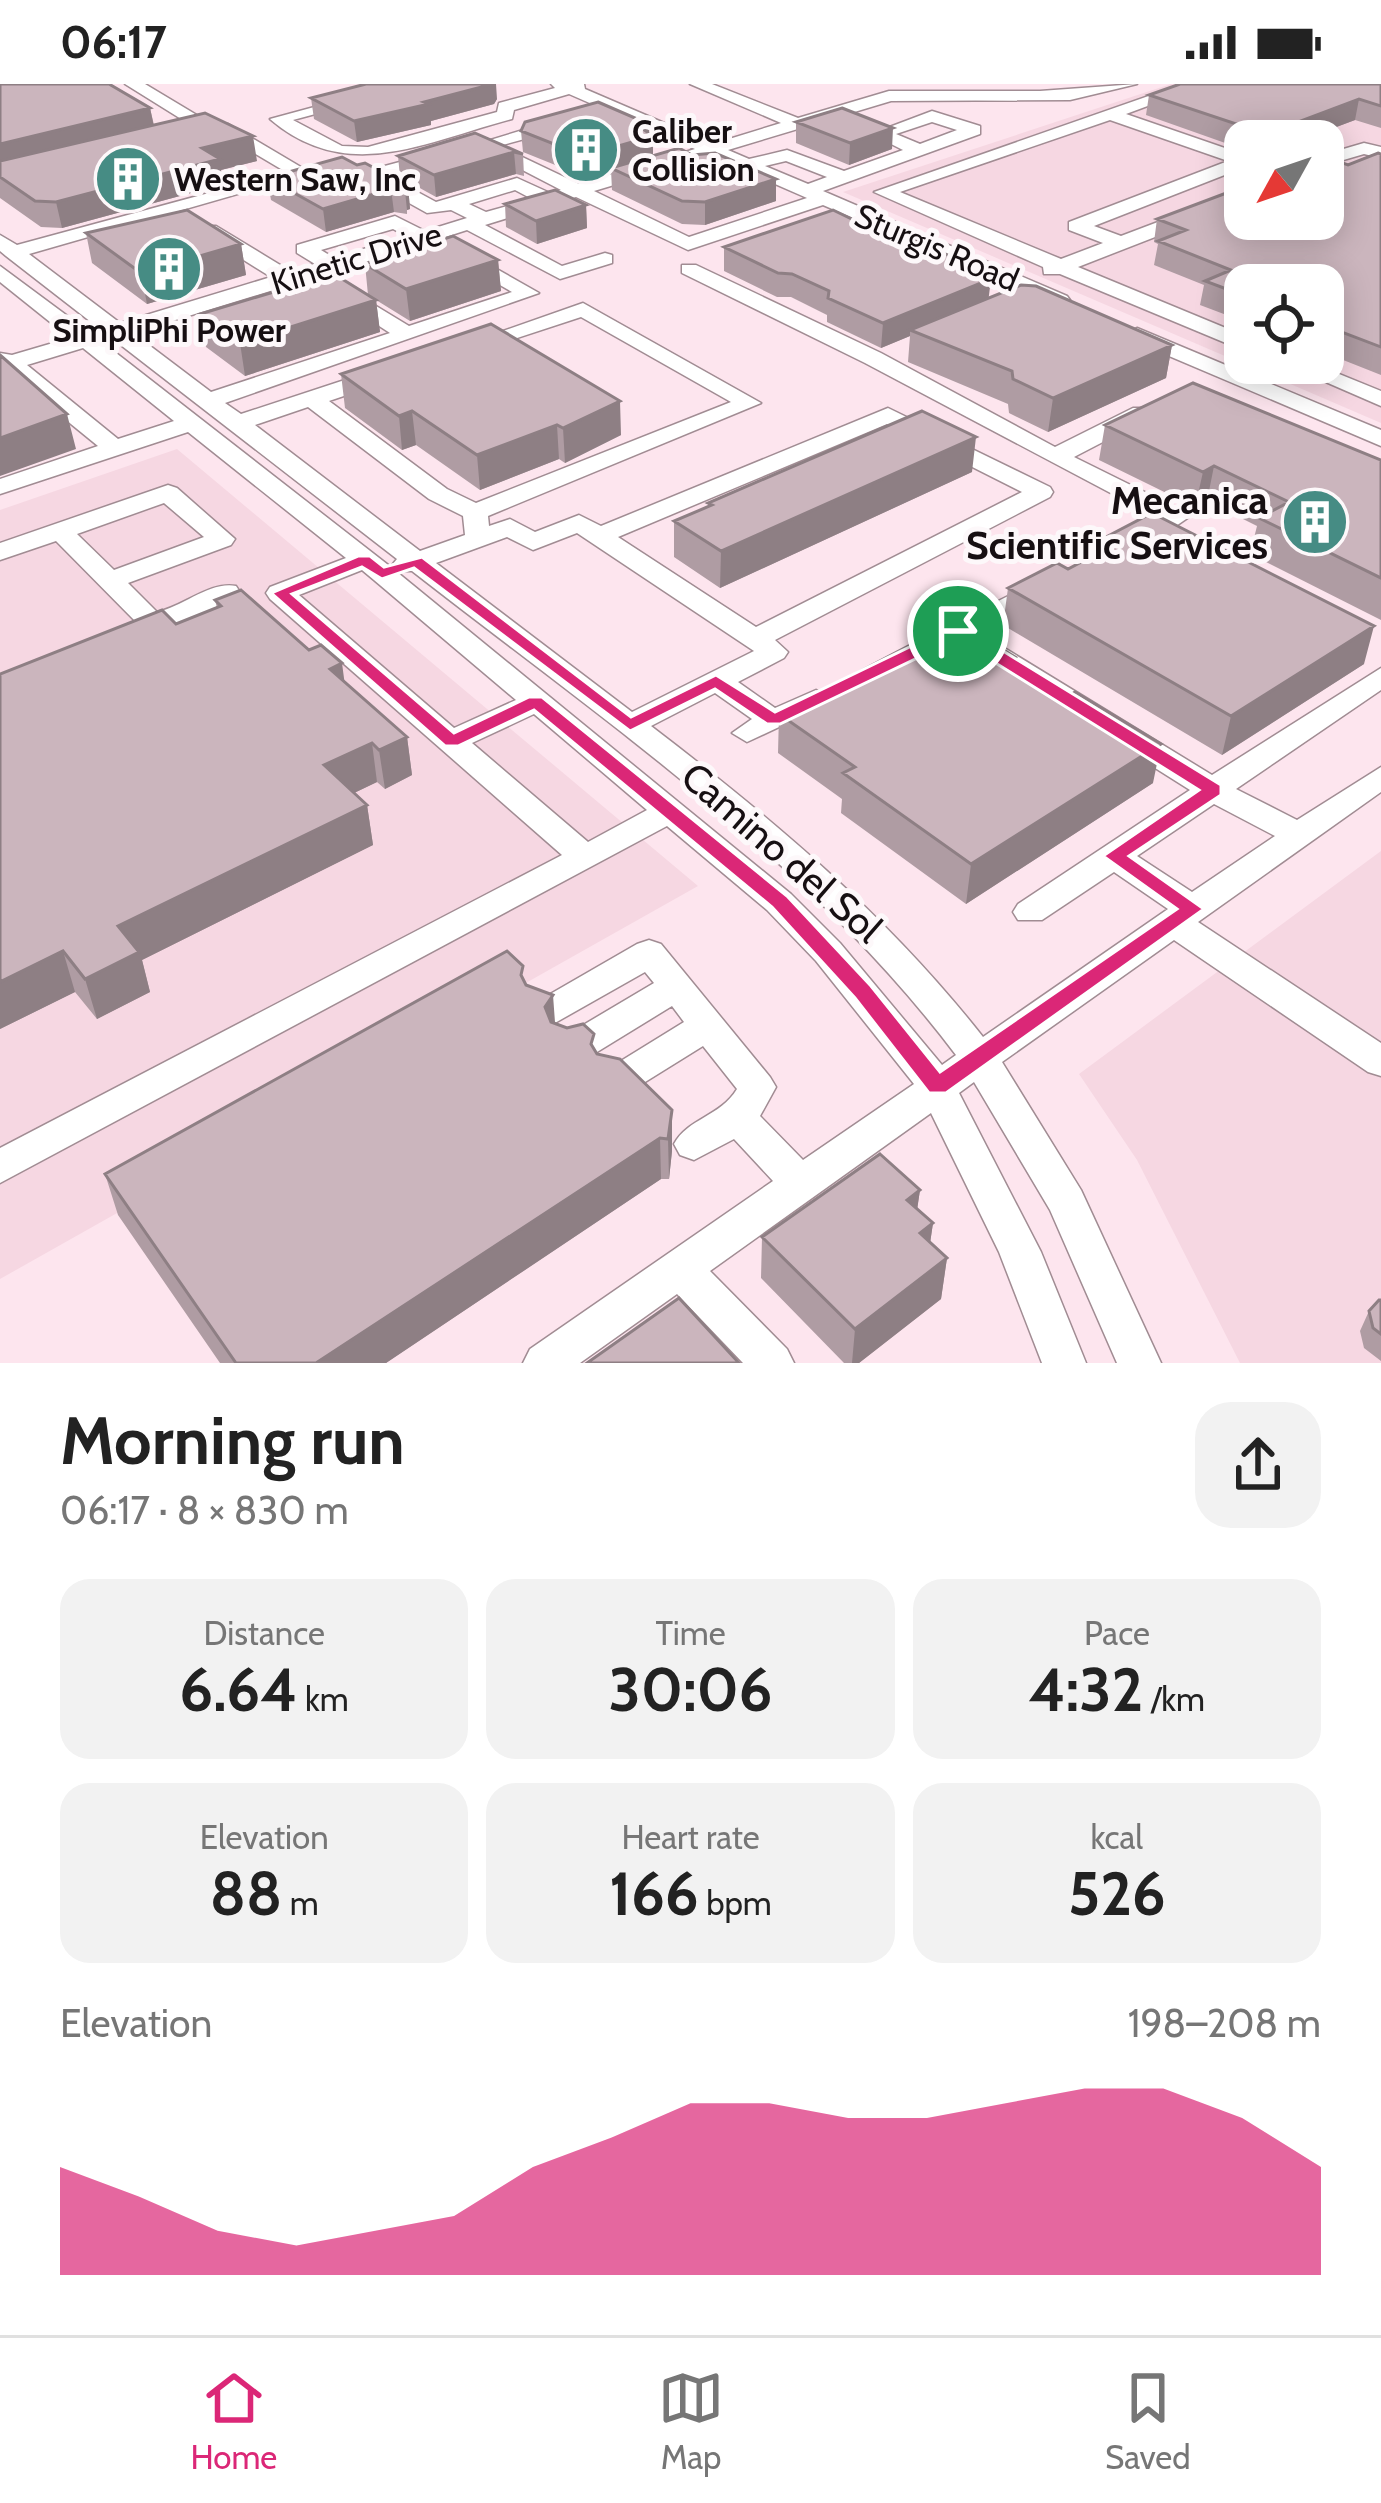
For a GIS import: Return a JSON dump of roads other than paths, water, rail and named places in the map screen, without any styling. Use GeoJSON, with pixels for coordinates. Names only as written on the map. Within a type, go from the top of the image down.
{"type":"FeatureCollection","features":[{"type":"Feature","properties":{"kind":"street"},"geometry":{"type":"LineString","coordinates":[[133,84],[208,128]]}},
{"type":"Feature","properties":{"kind":"street"},"geometry":{"type":"LineString","coordinates":[[419,84],[278,119],[339,151],[368,152],[506,115],[505,107],[573,86]]}},
{"type":"Feature","properties":{"kind":"street"},"geometry":{"type":"LineString","coordinates":[[698,84],[799,124]]}},
{"type":"Feature","properties":{"kind":"street"},"geometry":{"type":"LineString","coordinates":[[773,114],[874,84]]}},
{"type":"Feature","properties":{"kind":"street","name":"Kinetic Drive"},"geometry":{"type":"LineString","coordinates":[[3,362],[911,92],[1052,89],[1098,94],[1129,84]]}},
{"type":"Feature","properties":{"kind":"street"},"geometry":{"type":"LineString","coordinates":[[1199,84],[883,192],[1224,335]]}},
{"type":"Feature","properties":{"kind":"street","name":"Sturgis Road"},"geometry":{"type":"LineString","coordinates":[[573,86],[855,212],[1017,293],[1043,293],[1083,310]]}},
{"type":"Feature","properties":{"kind":"street"},"geometry":{"type":"LineString","coordinates":[[593,114],[615,108]]}},
{"type":"Feature","properties":{"kind":"street"},"geometry":{"type":"LineString","coordinates":[[1109,114],[1245,161],[1076,226],[1121,243]]}},
{"type":"Feature","properties":{"kind":"street"},"geometry":{"type":"LineString","coordinates":[[571,120],[483,145],[688,244],[922,151]]}},
{"type":"Feature","properties":{"kind":"street"},"geometry":{"type":"LineString","coordinates":[[6,246],[302,173],[221,128],[174,137]]}},
{"type":"Feature","properties":{"kind":"street"},"geometry":{"type":"LineString","coordinates":[[1344,154],[1364,148],[1381,153]]}},
{"type":"Feature","properties":{"kind":"street"},"geometry":{"type":"LineString","coordinates":[[462,150],[372,175],[434,208],[517,184],[548,200]]}},
{"type":"Feature","properties":{"kind":"street"},"geometry":{"type":"LineString","coordinates":[[748,165],[787,155],[845,178]]}},
{"type":"Feature","properties":{"kind":"street"},"geometry":{"type":"LineString","coordinates":[[453,203],[560,273],[604,259]]}},
{"type":"Feature","properties":{"kind":"street"},"geometry":{"type":"LineString","coordinates":[[1017,293],[1058,267],[1224,203]]}},
{"type":"Feature","properties":{"kind":"street"},"geometry":{"type":"LineString","coordinates":[[831,220],[855,212]]}},
{"type":"Feature","properties":{"kind":"street"},"geometry":{"type":"LineString","coordinates":[[0,487],[529,293],[395,222],[304,249],[309,272]]}},
{"type":"Feature","properties":{"kind":"street"},"geometry":{"type":"LineString","coordinates":[[34,266],[183,228],[211,230],[309,272],[407,334]]}},
{"type":"Feature","properties":{"kind":"street","name":"Camino del Sol"},"geometry":{"type":"LineString","coordinates":[[6,246],[116,329],[373,567],[751,876],[828,952],[938,1086],[1020,1252],[1064,1363]]}},
{"type":"Feature","properties":{"kind":"street"},"geometry":{"type":"LineString","coordinates":[[415,267],[453,255]]}},
{"type":"Feature","properties":{"kind":"street"},"geometry":{"type":"LineString","coordinates":[[711,262],[689,269],[889,358],[1055,457],[1176,517],[1143,534],[1203,554]]}},
{"type":"Feature","properties":{"kind":"street","name":"Camino del Sol"},"geometry":{"type":"LineString","coordinates":[[2,275],[86,339],[200,411],[238,423],[748,816],[857,910],[949,1014],[1052,1172],[1138,1363]]}},
{"type":"Feature","properties":{"kind":"street"},"geometry":{"type":"LineString","coordinates":[[185,309],[212,329]]}},
{"type":"Feature","properties":{"kind":"street"},"geometry":{"type":"LineString","coordinates":[[280,593],[373,567],[416,561],[476,525],[749,403],[583,309],[452,352]]}},
{"type":"Feature","properties":{"kind":"street"},"geometry":{"type":"LineString","coordinates":[[1124,328],[1224,371]]}},
{"type":"Feature","properties":{"kind":"street"},"geometry":{"type":"LineString","coordinates":[[3,362],[114,448]]}},
{"type":"Feature","properties":{"kind":"street"},"geometry":{"type":"LineString","coordinates":[[238,423],[409,367]]}},
{"type":"Feature","properties":{"kind":"street"},"geometry":{"type":"LineString","coordinates":[[1200,383],[1224,371]]}},
{"type":"Feature","properties":{"kind":"street"},"geometry":{"type":"LineString","coordinates":[[1259,384],[1381,439]]}},
{"type":"Feature","properties":{"kind":"street"},"geometry":{"type":"LineString","coordinates":[[1303,400],[1324,398],[1341,389],[1339,384]]}},
{"type":"Feature","properties":{"kind":"street"},"geometry":{"type":"LineString","coordinates":[[1343,384],[1381,399]]}},
{"type":"Feature","properties":{"kind":"street"},"geometry":{"type":"LineString","coordinates":[[312,399],[476,525],[510,527],[533,542],[579,523],[774,652],[630,725]]}},
{"type":"Feature","properties":{"kind":"street"},"geometry":{"type":"LineString","coordinates":[[1055,457],[1155,406]]}},
{"type":"Feature","properties":{"kind":"street"},"geometry":{"type":"LineString","coordinates":[[599,536],[888,415],[1041,492],[755,639]]}},
{"type":"Feature","properties":{"kind":"street"},"geometry":{"type":"LineString","coordinates":[[0,552],[168,493],[222,539],[110,581]]}},
{"type":"Feature","properties":{"kind":"street"},"geometry":{"type":"LineString","coordinates":[[60,531],[151,621]]}},
{"type":"Feature","properties":{"kind":"street"},"geometry":{"type":"LineString","coordinates":[[909,653],[1075,570]]}},
{"type":"Feature","properties":{"kind":"street"},"geometry":{"type":"LineString","coordinates":[[112,638],[151,621],[189,614],[226,592],[259,587],[280,593],[585,856]]}},
{"type":"Feature","properties":{"kind":"street"},"geometry":{"type":"LineString","coordinates":[[958,631],[1214,790],[1299,835]]}},
{"type":"Feature","properties":{"kind":"street"},"geometry":{"type":"LineString","coordinates":[[1030,912],[1381,677]]}},
{"type":"Feature","properties":{"kind":"street"},"geometry":{"type":"LineString","coordinates":[[716,681],[760,726],[851,682]]}},
{"type":"Feature","properties":{"kind":"street"},"geometry":{"type":"LineString","coordinates":[[452,741],[536,701]]}},
{"type":"Feature","properties":{"kind":"street"},"geometry":{"type":"LineString","coordinates":[[544,1363],[1381,777]]}},
{"type":"Feature","properties":{"kind":"street"},"geometry":{"type":"LineString","coordinates":[[0,1167],[672,811]]}},
{"type":"Feature","properties":{"kind":"street"},"geometry":{"type":"LineString","coordinates":[[1114,856],[1183,916],[1381,1063]]}},
{"type":"Feature","properties":{"kind":"street"},"geometry":{"type":"LineString","coordinates":[[546,1014],[649,953],[757,1087],[740,1117],[694,1144]]}},
{"type":"Feature","properties":{"kind":"street"},"geometry":{"type":"LineString","coordinates":[[571,1050],[676,987]]}},
{"type":"Feature","properties":{"kind":"street"},"geometry":{"type":"LineString","coordinates":[[616,1082],[707,1025]]}},
{"type":"Feature","properties":{"kind":"street"},"geometry":{"type":"LineString","coordinates":[[740,1117],[757,1141],[802,1184]]}},
{"type":"Feature","properties":{"kind":"street"},"geometry":{"type":"LineString","coordinates":[[680,1268],[772,1363]]}},
{"type":"Feature","properties":{"kind":"place","name":"Caliber Collision"},"geometry":{"type":"Point","coordinates":[586,150]}},
{"type":"Feature","properties":{"kind":"place","name":"Western Saw, Inc"},"geometry":{"type":"Point","coordinates":[128,179]}},
{"type":"Feature","properties":{"kind":"place","name":"SimpliPhi Power"},"geometry":{"type":"Point","coordinates":[169,269]}},
{"type":"Feature","properties":{"kind":"place","name":"Mecanica Scientific Services"},"geometry":{"type":"Point","coordinates":[1315,522]}}]}
